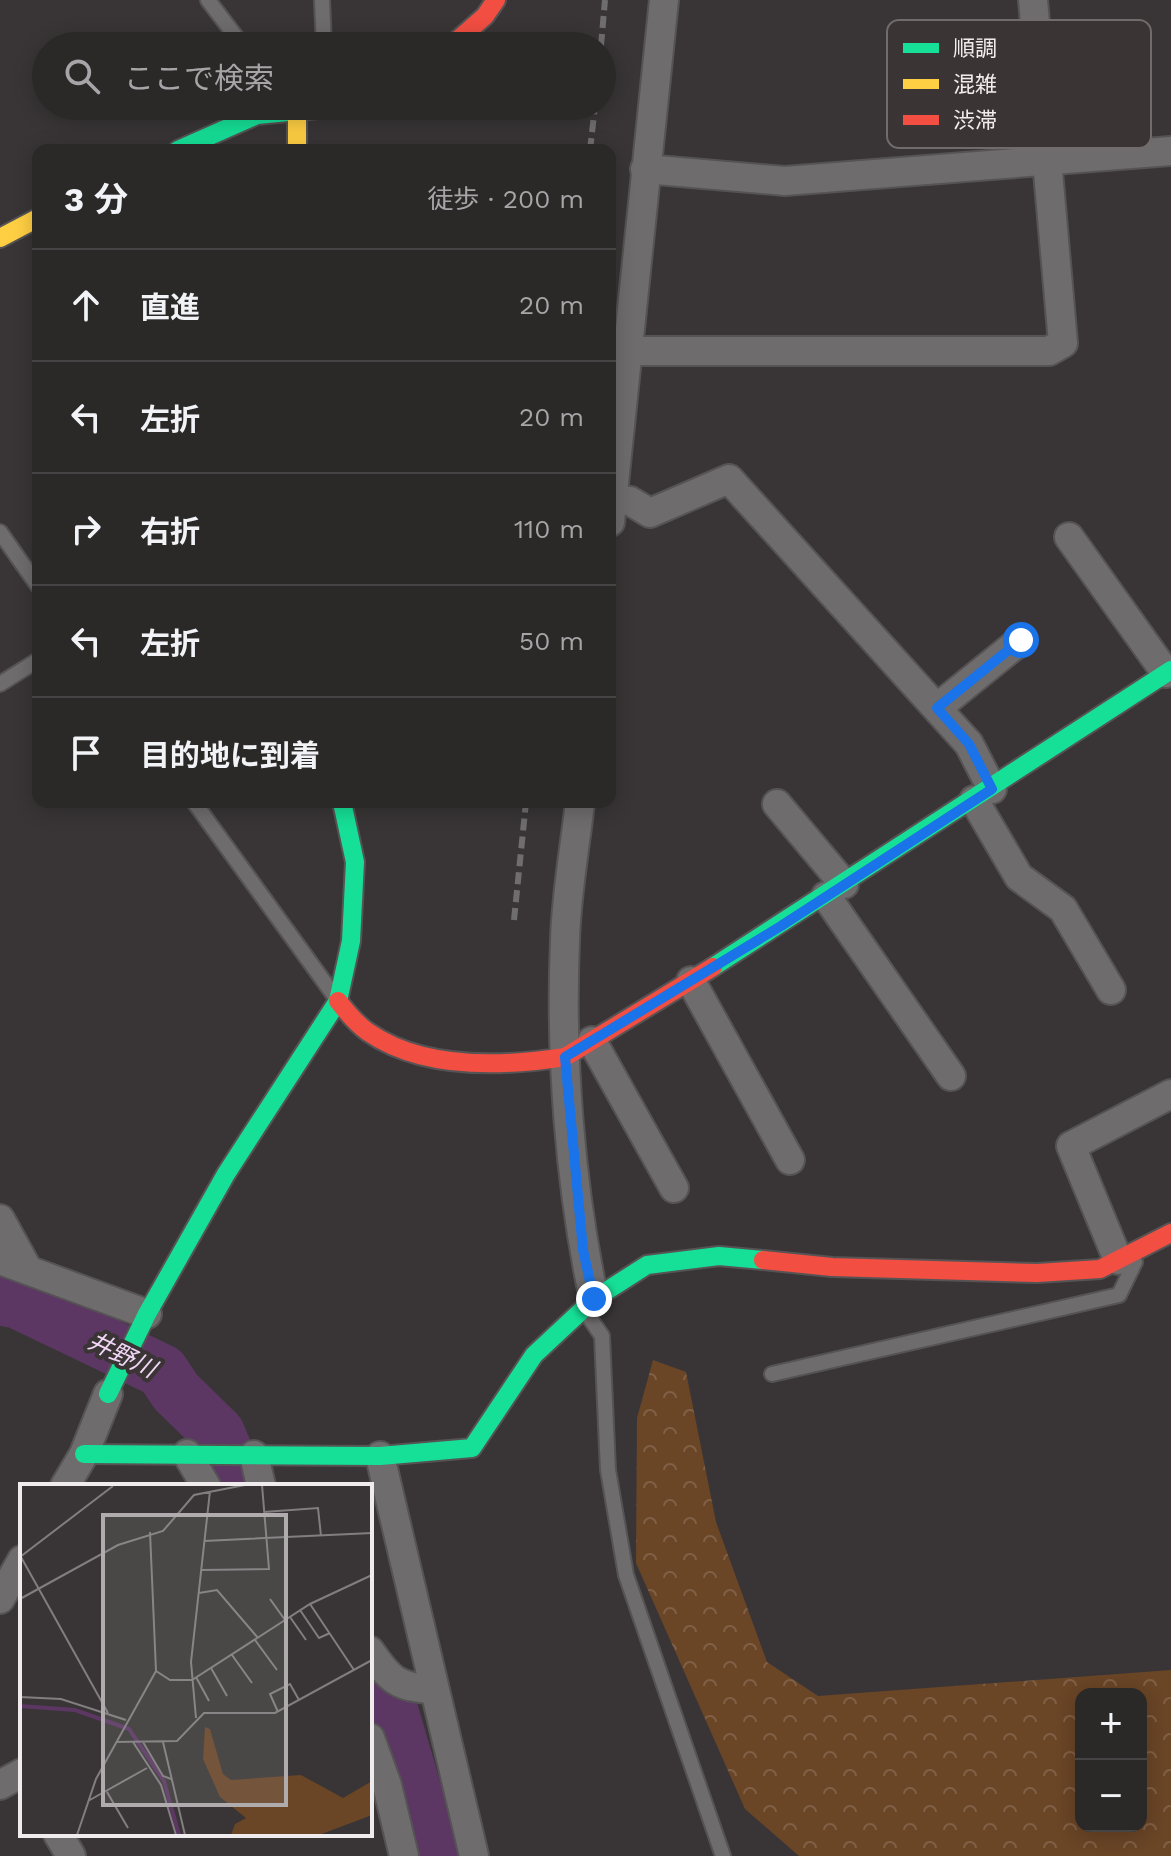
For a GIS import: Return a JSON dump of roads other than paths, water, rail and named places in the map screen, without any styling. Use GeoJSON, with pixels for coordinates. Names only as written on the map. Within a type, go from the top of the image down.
{"type":"FeatureCollection","features":[{"type":"Feature","properties":{"kind":"street"},"geometry":{"type":"LineString","coordinates":[[467,32],[485,16],[496,0]]}},
{"type":"Feature","properties":{"kind":"street"},"geometry":{"type":"LineString","coordinates":[[616,460],[664,0]]}},
{"type":"Feature","properties":{"kind":"street"},"geometry":{"type":"LineString","coordinates":[[1033,0],[1034,20]]}},
{"type":"Feature","properties":{"kind":"street"},"geometry":{"type":"LineString","coordinates":[[192,144],[246,120]]}},
{"type":"Feature","properties":{"kind":"street"},"geometry":{"type":"LineString","coordinates":[[296,120],[297,144]]}},
{"type":"Feature","properties":{"kind":"street"},"geometry":{"type":"LineString","coordinates":[[627,351],[1049,351],[1063,343],[1044,148]]}},
{"type":"Feature","properties":{"kind":"street"},"geometry":{"type":"LineString","coordinates":[[645,169],[785,181],[1171,151]]}},
{"type":"Feature","properties":{"kind":"street"},"geometry":{"type":"LineString","coordinates":[[0,238],[32,221]]}},
{"type":"Feature","properties":{"kind":"street"},"geometry":{"type":"LineString","coordinates":[[616,508],[630,501],[650,513],[729,479],[969,744],[983,795],[1019,877],[1063,909],[1111,990]]}},
{"type":"Feature","properties":{"kind":"street"},"geometry":{"type":"LineString","coordinates":[[338,1001],[368,1033],[428,1059],[530,1064],[565,1057],[835,890],[1169,672],[1069,537]]}},
{"type":"Feature","properties":{"kind":"street"},"geometry":{"type":"LineString","coordinates":[[937,708],[1021,640]]}},
{"type":"Feature","properties":{"kind":"street"},"geometry":{"type":"LineString","coordinates":[[777,804],[835,890],[951,1076]]}},
{"type":"Feature","properties":{"kind":"street"},"geometry":{"type":"LineString","coordinates":[[66,1484],[84,1454],[108,1394],[147,1314],[226,1174],[338,1001],[351,941],[355,862],[343,808]]}},
{"type":"Feature","properties":{"kind":"street"},"geometry":{"type":"LineString","coordinates":[[579,808],[565,939],[565,1057],[589,1305]]}},
{"type":"Feature","properties":{"kind":"street"},"geometry":{"type":"LineString","coordinates":[[691,981],[790,1160]]}},
{"type":"Feature","properties":{"kind":"street"},"geometry":{"type":"LineString","coordinates":[[592,1041],[674,1188]]}},
{"type":"Feature","properties":{"kind":"street"},"geometry":{"type":"LineString","coordinates":[[1131,1254],[1071,1146],[1171,1094]]}},
{"type":"Feature","properties":{"kind":"street"},"geometry":{"type":"LineString","coordinates":[[0,1219],[28,1270]]}},
{"type":"Feature","properties":{"kind":"street"},"geometry":{"type":"LineString","coordinates":[[84,1454],[380,1456],[472,1448],[534,1355],[589,1305],[647,1265],[719,1256],[832,1267],[1037,1273],[1100,1269],[1171,1233]]}},
{"type":"Feature","properties":{"kind":"street"},"geometry":{"type":"LineString","coordinates":[[0,1260],[147,1314]]}},
{"type":"Feature","properties":{"kind":"street"},"geometry":{"type":"LineString","coordinates":[[187,1454],[205,1484]]}},
{"type":"Feature","properties":{"kind":"street"},"geometry":{"type":"LineString","coordinates":[[254,1455],[261,1484]]}},
{"type":"Feature","properties":{"kind":"street"},"geometry":{"type":"LineString","coordinates":[[380,1456],[474,1856]]}},
{"type":"Feature","properties":{"kind":"street"},"geometry":{"type":"LineString","coordinates":[[0,1599],[20,1564]]}},
{"type":"Feature","properties":{"kind":"street"},"geometry":{"type":"LineString","coordinates":[[372,1654],[385,1673],[406,1688],[433,1689]]}},
{"type":"Feature","properties":{"kind":"street"},"geometry":{"type":"LineString","coordinates":[[372,1744],[387,1785],[404,1856]]}},
{"type":"Feature","properties":{"kind":"street"},"geometry":{"type":"LineString","coordinates":[[0,1785],[20,1774]]}},
{"type":"Feature","properties":{"kind":"street"},"geometry":{"type":"LineString","coordinates":[[59,1836],[71,1856]]}},
{"type":"Feature","properties":{"kind":"lane"},"geometry":{"type":"LineString","coordinates":[[208,0],[232,32]]}},
{"type":"Feature","properties":{"kind":"lane"},"geometry":{"type":"LineString","coordinates":[[322,0],[323,32]]}},
{"type":"Feature","properties":{"kind":"lane"},"geometry":{"type":"LineString","coordinates":[[0,532],[32,577]]}},
{"type":"Feature","properties":{"kind":"lane"},"geometry":{"type":"LineString","coordinates":[[0,684],[32,664]]}},
{"type":"Feature","properties":{"kind":"lane"},"geometry":{"type":"LineString","coordinates":[[198,808],[338,1001]]}},
{"type":"Feature","properties":{"kind":"lane"},"geometry":{"type":"LineString","coordinates":[[772,1374],[1119,1295],[1131,1254]]}},
{"type":"Feature","properties":{"kind":"lane"},"geometry":{"type":"LineString","coordinates":[[589,1305],[602,1336],[608,1470],[626,1575],[723,1856]]}},
{"type":"Feature","properties":{"kind":"waterway","name":"井野川"},"geometry":{"type":"LineString","coordinates":[[0,1298],[18,1302],[162,1371],[176,1392],[218,1433],[239,1484]]}},
{"type":"Feature","properties":{"kind":"waterway","name":"井野川"},"geometry":{"type":"LineString","coordinates":[[372,1682],[389,1703],[434,1856]]}},
{"type":"Feature","properties":{"kind":"railway"},"geometry":{"type":"LineString","coordinates":[[602,32],[605,0]]}},
{"type":"Feature","properties":{"kind":"railway"},"geometry":{"type":"LineString","coordinates":[[591,144],[593,120]]}},
{"type":"Feature","properties":{"kind":"railway"},"geometry":{"type":"LineString","coordinates":[[514,920],[525,808]]}}]}
